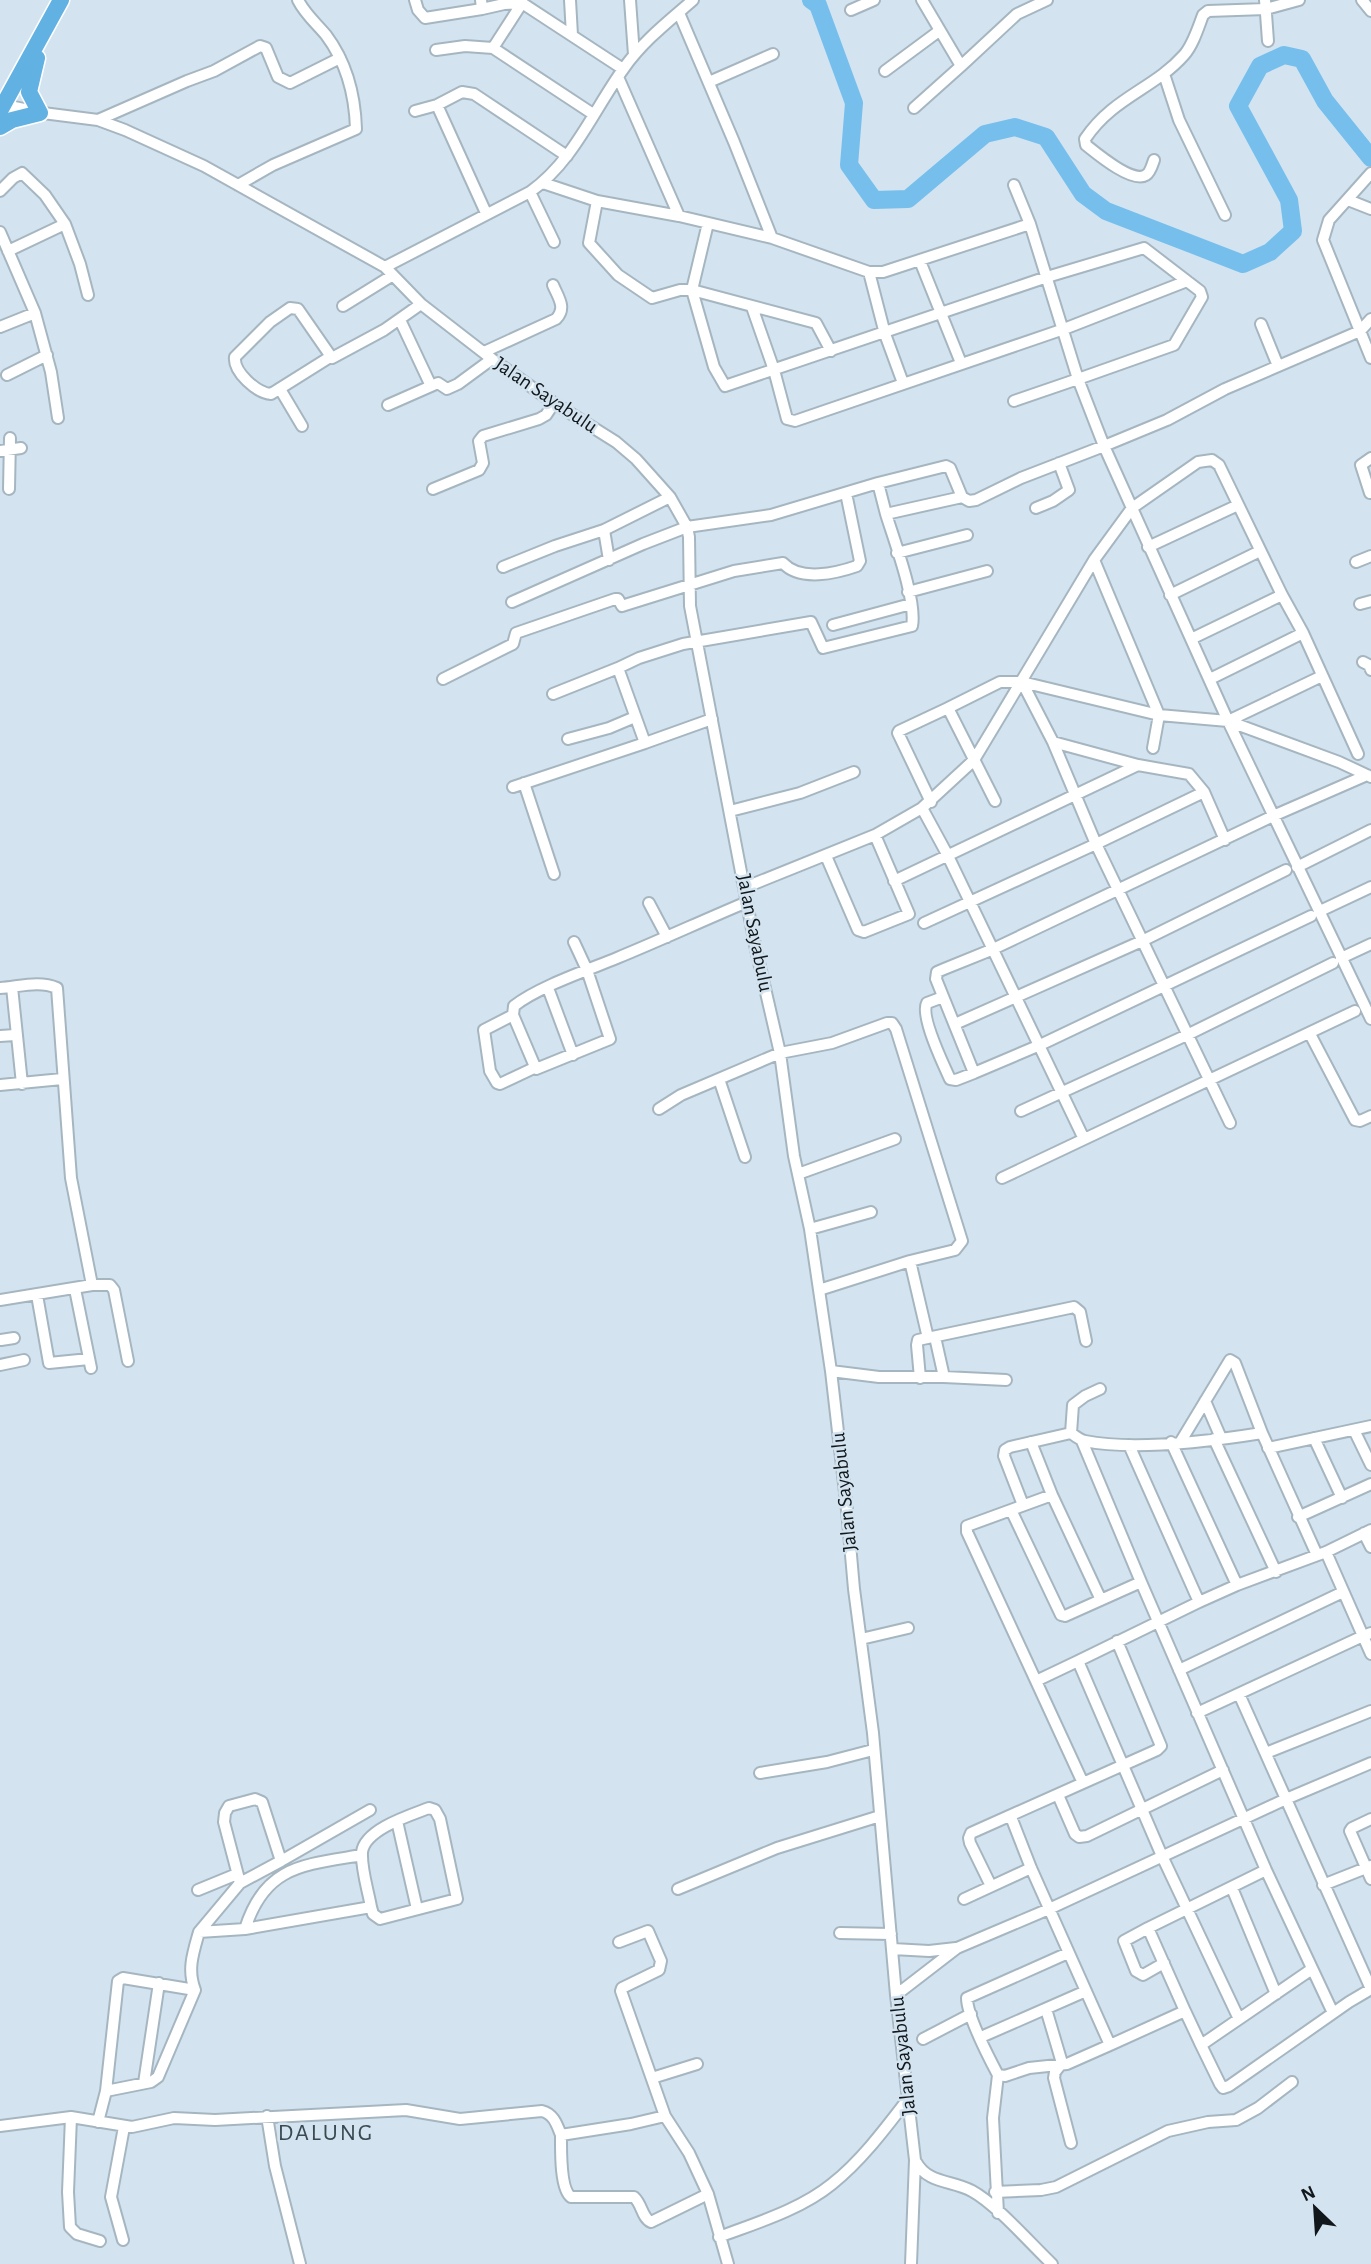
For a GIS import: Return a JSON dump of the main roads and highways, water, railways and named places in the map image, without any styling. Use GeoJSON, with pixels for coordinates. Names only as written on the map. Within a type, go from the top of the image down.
{"type":"FeatureCollection","features":[{"type":"Feature","properties":{"kind":"highway"},"geometry":{"type":"LineString","coordinates":[[1,107],[37,48],[61,0]]}},
{"type":"Feature","properties":{"kind":"highway"},"geometry":{"type":"LineString","coordinates":[[0,127],[12,120],[40,113],[29,92],[35,71],[37,48]]}},
{"type":"Feature","properties":{"kind":"waterway"},"geometry":{"type":"LineString","coordinates":[[811,0],[818,5],[854,103],[849,165],[874,200],[908,199],[985,134],[1015,127],[1046,137],[1083,194],[1106,211],[1243,264],[1270,252],[1293,231],[1289,200],[1238,106],[1260,66],[1284,55],[1302,59],[1325,101],[1371,158]]}},
{"type":"Feature","properties":{"kind":"district","name":"DALUNG"},"geometry":{"type":"Point","coordinates":[326,2133]}}]}
